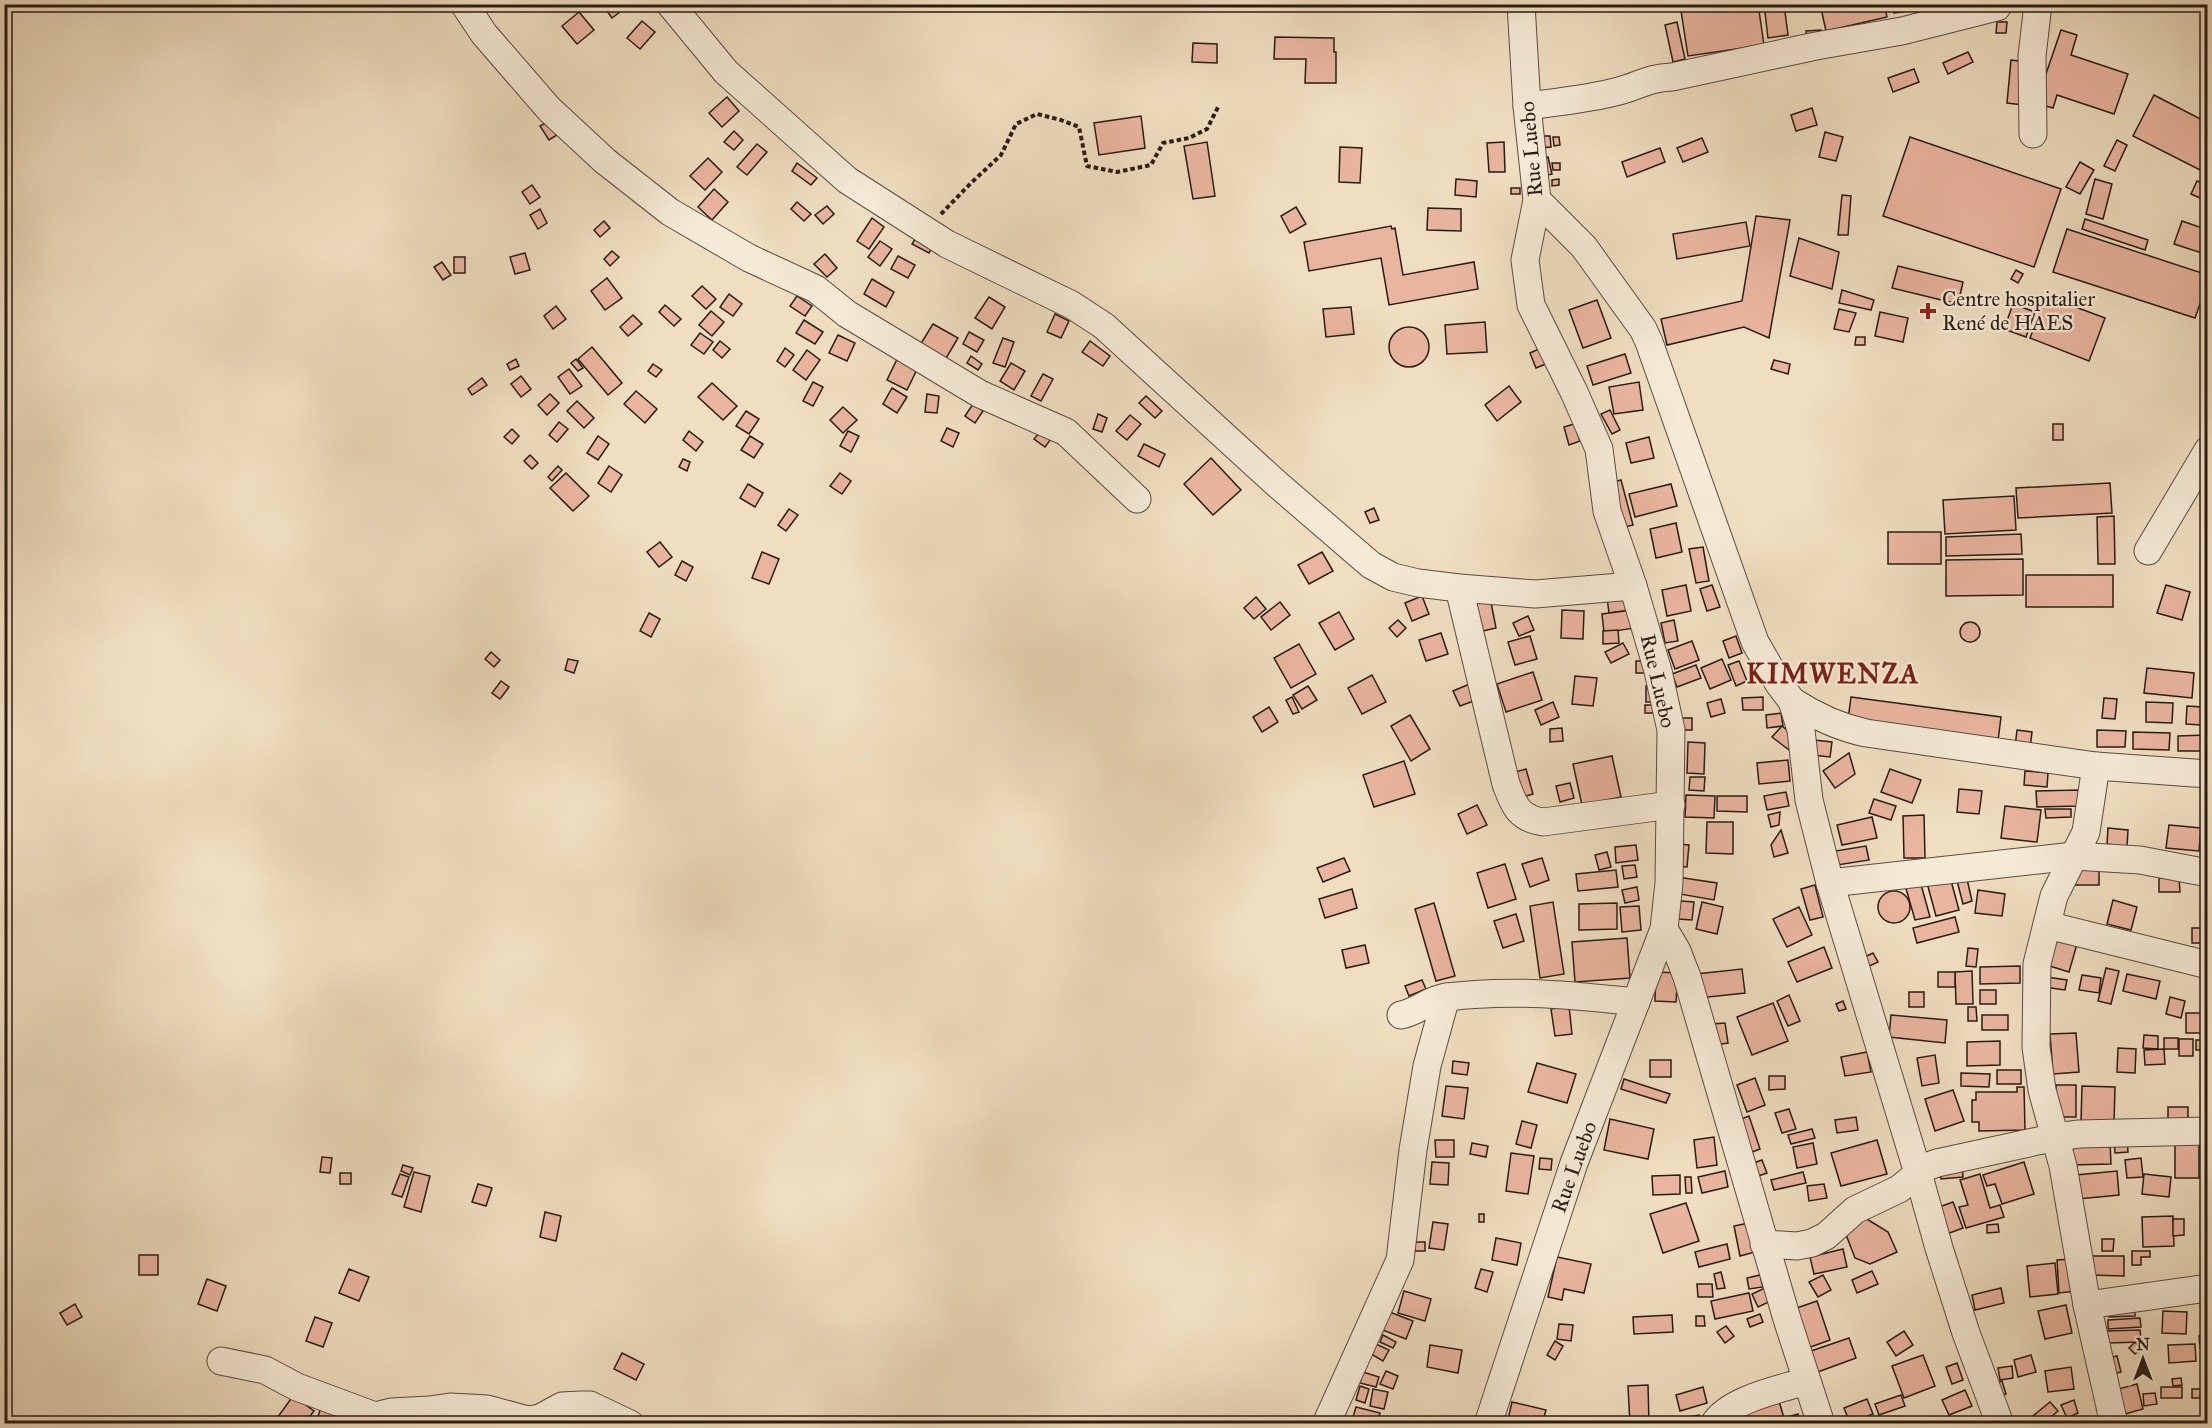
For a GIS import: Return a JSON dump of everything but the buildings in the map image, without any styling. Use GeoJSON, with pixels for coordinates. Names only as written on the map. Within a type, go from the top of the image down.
{"type":"FeatureCollection","features":[{"type":"Feature","properties":{"kind":"street"},"geometry":{"type":"LineString","coordinates":[[464,4],[484,34],[549,109],[605,161],[670,212],[749,258],[816,289],[847,314],[980,394],[1066,432],[1137,499]]}},
{"type":"Feature","properties":{"kind":"street"},"geometry":{"type":"LineString","coordinates":[[670,4],[726,72],[847,180],[957,248],[1072,305],[1104,326],[1277,484],[1371,565],[1393,577],[1459,588],[1535,594],[1633,586]]}},
{"type":"Feature","properties":{"kind":"street","name":"Rue Luebo"},"geometry":{"type":"LineString","coordinates":[[1488,1424],[1574,1162],[1664,929],[1669,883],[1671,805],[1671,730],[1658,671],[1633,586],[1606,511],[1599,449],[1531,304],[1526,260],[1537,200],[1527,106],[1521,4]]}},
{"type":"Feature","properties":{"kind":"street"},"geometry":{"type":"LineString","coordinates":[[2033,134],[2032,56],[2038,4]]}},
{"type":"Feature","properties":{"kind":"street"},"geometry":{"type":"LineString","coordinates":[[1527,106],[1611,93],[1652,78],[1672,77],[1816,46],[1902,31],[1997,7]]}},
{"type":"Feature","properties":{"kind":"street"},"geometry":{"type":"LineString","coordinates":[[1537,200],[1584,247],[1643,329],[1755,642],[1779,684],[1792,700],[1816,717],[1848,730],[2096,765],[2208,774]]}},
{"type":"Feature","properties":{"kind":"street"},"geometry":{"type":"LineString","coordinates":[[2148,550],[2208,450]]}},
{"type":"Feature","properties":{"kind":"street"},"geometry":{"type":"LineString","coordinates":[[1459,588],[1503,772],[1515,807],[1528,817],[1543,822],[1671,805]]}},
{"type":"Feature","properties":{"kind":"street"},"geometry":{"type":"LineString","coordinates":[[1792,700],[1801,730],[1809,800],[1830,883],[1939,1248],[1966,1333],[2000,1424]]}},
{"type":"Feature","properties":{"kind":"street"},"geometry":{"type":"LineString","coordinates":[[2096,765],[2086,832],[2054,896],[2043,938],[2036,972],[2036,1047],[2042,1090],[2063,1167],[2087,1305],[2114,1424]]}},
{"type":"Feature","properties":{"kind":"street"},"geometry":{"type":"LineString","coordinates":[[1830,883],[2073,856],[2140,860],[2208,873]]}},
{"type":"Feature","properties":{"kind":"street"},"geometry":{"type":"LineString","coordinates":[[2035,860],[2044,869],[2054,896]]}},
{"type":"Feature","properties":{"kind":"street"},"geometry":{"type":"LineString","coordinates":[[2047,925],[2208,965]]}},
{"type":"Feature","properties":{"kind":"street"},"geometry":{"type":"LineString","coordinates":[[1664,929],[1677,951],[1687,977],[1764,1244],[1821,1424]]}},
{"type":"Feature","properties":{"kind":"street"},"geometry":{"type":"LineString","coordinates":[[1401,1016],[1446,997],[1554,993],[1636,1002]]}},
{"type":"Feature","properties":{"kind":"street"},"geometry":{"type":"LineString","coordinates":[[1326,1424],[1400,1260],[1413,1150],[1427,1066],[1446,997]]}},
{"type":"Feature","properties":{"kind":"street"},"geometry":{"type":"LineString","coordinates":[[1764,1244],[1797,1246],[1812,1243],[1826,1236],[1855,1210],[1899,1189],[1926,1167],[1937,1163],[2079,1134],[2208,1131]]}},
{"type":"Feature","properties":{"kind":"street"},"geometry":{"type":"LineString","coordinates":[[2087,1305],[2208,1288]]}},
{"type":"Feature","properties":{"kind":"street"},"geometry":{"type":"LineString","coordinates":[[221,1361],[265,1370],[297,1387],[375,1416],[391,1412],[450,1407],[487,1409],[528,1420],[562,1406],[590,1405],[630,1424]]}},
{"type":"Feature","properties":{"kind":"street"},"geometry":{"type":"LineString","coordinates":[[1714,1424],[1721,1413],[1733,1406],[1806,1381]]}},
{"type":"Feature","properties":{"kind":"path"},"geometry":{"type":"LineString","coordinates":[[929,232],[942,214],[971,183],[1001,156],[1016,124],[1037,114],[1062,120],[1079,128],[1087,166],[1117,172],[1151,165],[1163,143],[1189,138],[1207,129],[1219,105]]}},
{"type":"Feature","properties":{"kind":"place","name":"Centre hospitalier René de HAES"},"geometry":{"type":"Point","coordinates":[1928,311]}},
{"type":"Feature","properties":{"kind":"district","name":"KIMWENZA"},"geometry":{"type":"Point","coordinates":[1833,673]}}]}
